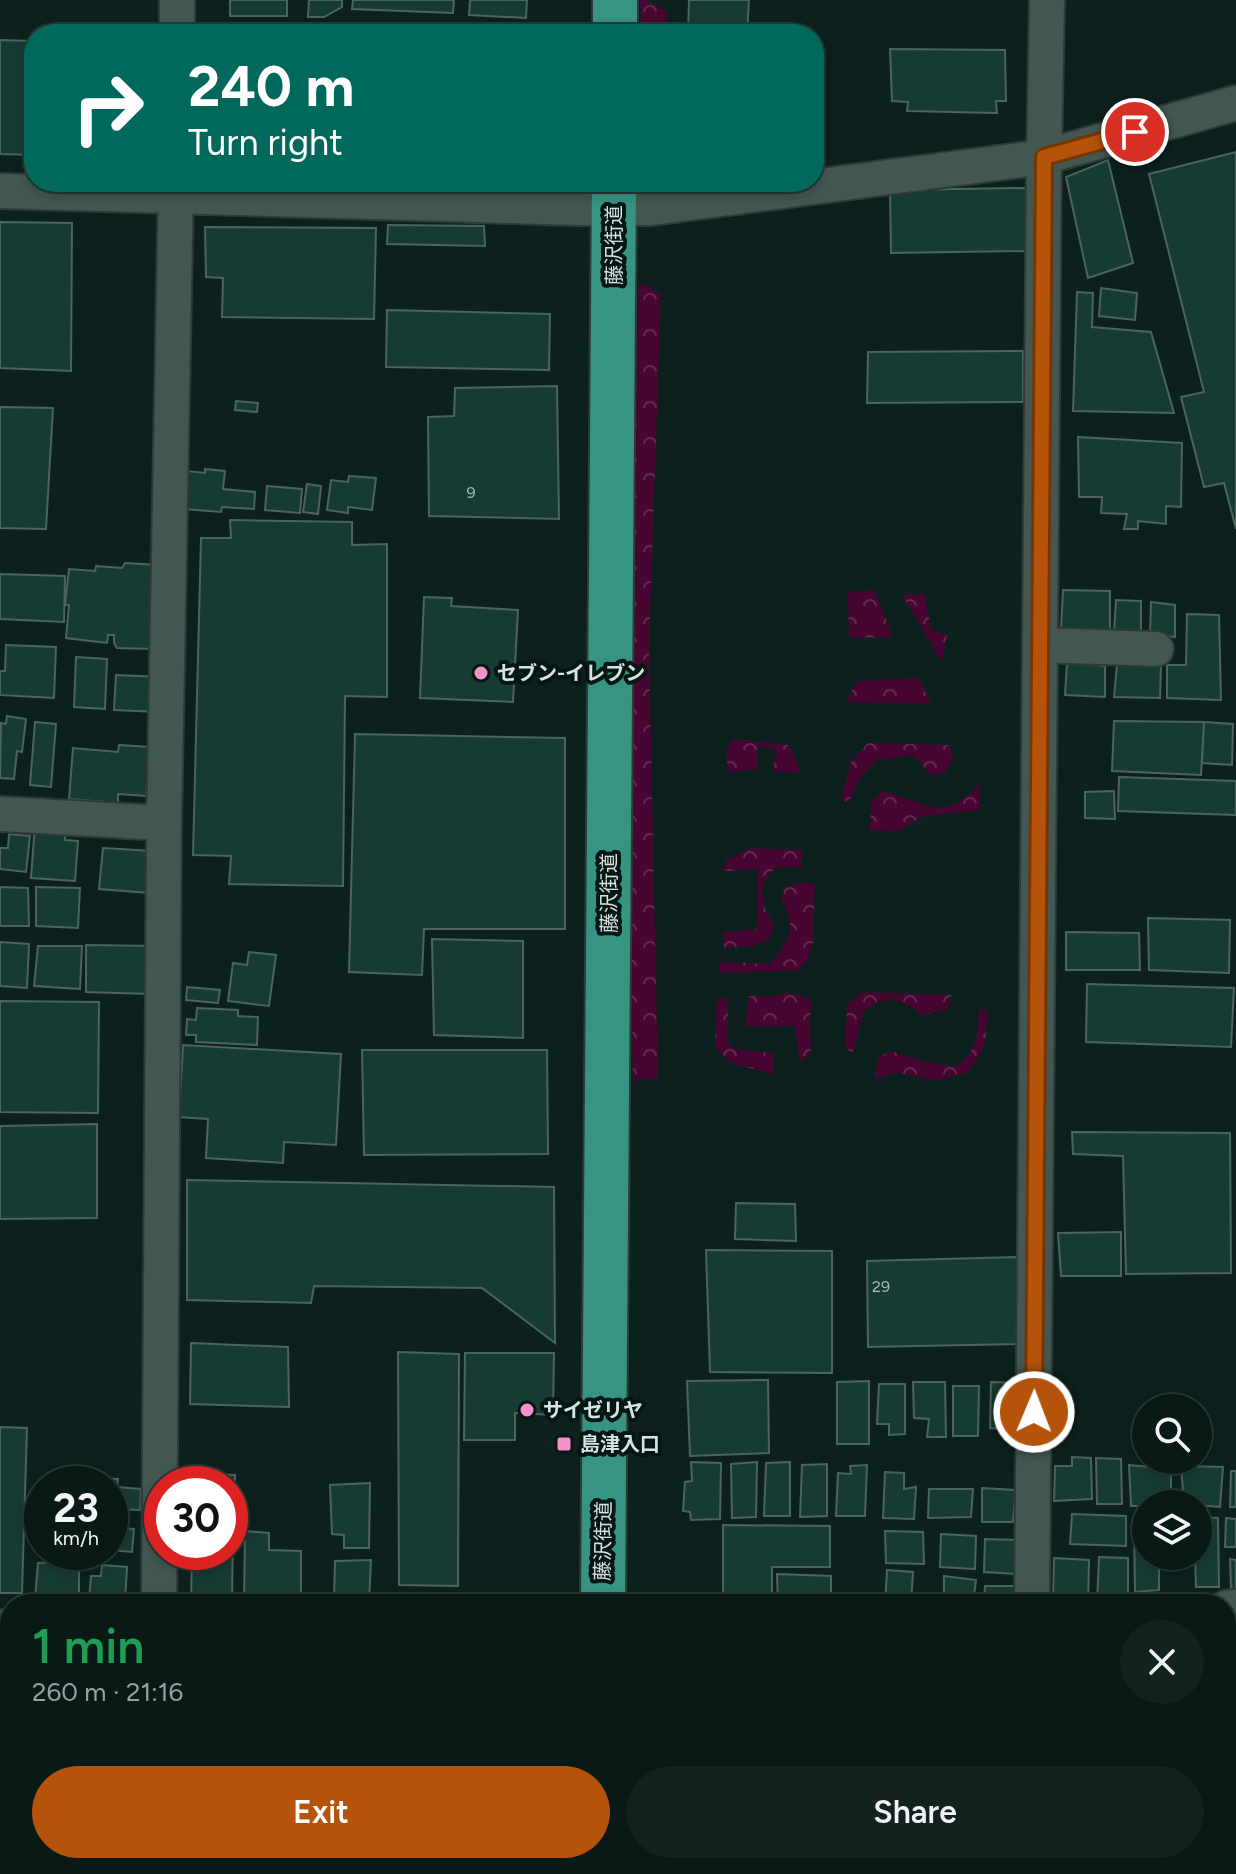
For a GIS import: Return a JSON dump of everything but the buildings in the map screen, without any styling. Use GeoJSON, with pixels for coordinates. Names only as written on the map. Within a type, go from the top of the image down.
{"type":"FeatureCollection","features":[{"type":"Feature","properties":{"kind":"highway"},"geometry":{"type":"LineString","coordinates":[[615,0],[615,24]]}},
{"type":"Feature","properties":{"kind":"highway","name":"藤沢街道"},"geometry":{"type":"LineString","coordinates":[[603,1594],[614,195]]}},
{"type":"Feature","properties":{"kind":"street"},"geometry":{"type":"LineString","coordinates":[[177,0],[177,24]]}},
{"type":"Feature","properties":{"kind":"street"},"geometry":{"type":"LineString","coordinates":[[1032,1594],[1047,0]]}},
{"type":"Feature","properties":{"kind":"street"},"geometry":{"type":"LineString","coordinates":[[824,186],[1044,157],[1236,103]]}},
{"type":"Feature","properties":{"kind":"street"},"geometry":{"type":"LineString","coordinates":[[0,191],[24,191]]}},
{"type":"Feature","properties":{"kind":"street"},"geometry":{"type":"LineString","coordinates":[[159,1594],[164,823],[176,192]]}},
{"type":"Feature","properties":{"kind":"street"},"geometry":{"type":"LineString","coordinates":[[240,192],[579,208],[614,195],[652,208],[775,192]]}},
{"type":"Feature","properties":{"kind":"street"},"geometry":{"type":"LineString","coordinates":[[1041,645],[1156,649]]}},
{"type":"Feature","properties":{"kind":"street"},"geometry":{"type":"LineString","coordinates":[[0,814],[164,823]]}},
{"type":"Feature","properties":{"kind":"green space"},"geometry":{"type":"Polygon","coordinates":[[[640,0],[668,12],[668,24],[641,24],[640,0]]]}},
{"type":"Feature","properties":{"kind":"green space"},"geometry":{"type":"Polygon","coordinates":[[[645,284],[661,295],[649,647],[658,1079],[633,1080],[628,793],[629,288],[645,284]]]}},
{"type":"Feature","properties":{"kind":"green space"},"geometry":{"type":"Polygon","coordinates":[[[874,590],[893,637],[849,638],[848,592],[874,590]]]}},
{"type":"Feature","properties":{"kind":"green space"},"geometry":{"type":"Polygon","coordinates":[[[925,594],[931,630],[947,635],[942,662],[902,595],[925,594]]]}},
{"type":"Feature","properties":{"kind":"green space"},"geometry":{"type":"Polygon","coordinates":[[[919,678],[931,704],[846,702],[857,681],[919,678]]]}},
{"type":"Feature","properties":{"kind":"green space"},"geometry":{"type":"Polygon","coordinates":[[[734,739],[789,745],[801,773],[773,771],[776,750],[758,746],[757,769],[728,772],[726,750],[734,739]]]}},
{"type":"Feature","properties":{"kind":"green space"},"geometry":{"type":"Polygon","coordinates":[[[868,743],[950,745],[953,759],[945,773],[932,775],[912,755],[877,760],[860,778],[848,803],[841,798],[851,762],[868,743]]]}},
{"type":"Feature","properties":{"kind":"green space"},"geometry":{"type":"Polygon","coordinates":[[[980,783],[980,810],[922,816],[900,831],[870,830],[871,802],[882,791],[938,809],[956,804],[980,783]]]}},
{"type":"Feature","properties":{"kind":"green space"},"geometry":{"type":"Polygon","coordinates":[[[751,848],[803,850],[801,867],[774,868],[762,886],[764,906],[774,925],[768,940],[753,946],[724,948],[724,932],[757,929],[758,869],[724,871],[725,861],[751,848]]]}},
{"type":"Feature","properties":{"kind":"green space"},"geometry":{"type":"Polygon","coordinates":[[[795,883],[815,884],[813,942],[808,959],[797,971],[718,973],[720,962],[769,964],[778,954],[790,930],[782,897],[785,888],[795,883]]]}},
{"type":"Feature","properties":{"kind":"green space"},"geometry":{"type":"Polygon","coordinates":[[[862,992],[951,995],[948,1009],[923,1015],[893,1000],[871,1006],[863,1012],[853,1053],[845,1048],[847,1005],[862,992]]]}},
{"type":"Feature","properties":{"kind":"green space"},"geometry":{"type":"Polygon","coordinates":[[[789,993],[812,999],[811,1052],[800,1062],[795,1026],[745,1026],[749,996],[789,993]]]}},
{"type":"Feature","properties":{"kind":"green space"},"geometry":{"type":"Polygon","coordinates":[[[717,998],[728,999],[728,1041],[733,1049],[774,1053],[774,1074],[733,1064],[715,1048],[717,998]]]}},
{"type":"Feature","properties":{"kind":"green space"},"geometry":{"type":"Polygon","coordinates":[[[979,1009],[988,1012],[985,1044],[969,1072],[935,1081],[900,1073],[876,1080],[877,1060],[889,1051],[954,1067],[962,1062],[975,1043],[979,1009]]]}},
{"type":"Feature","properties":{"kind":"place","name":"セブン-イレブン"},"geometry":{"type":"Point","coordinates":[481,673]}},
{"type":"Feature","properties":{"kind":"place","name":"サイゼリヤ"},"geometry":{"type":"Point","coordinates":[527,1410]}},
{"type":"Feature","properties":{"kind":"place","name":"島津入口"},"geometry":{"type":"Point","coordinates":[564,1444]}},
{"type":"Feature","properties":{"kind":"route"},"geometry":{"type":"LineString","coordinates":[[1034,1412],[1044,157],[1135,132]]}}]}
